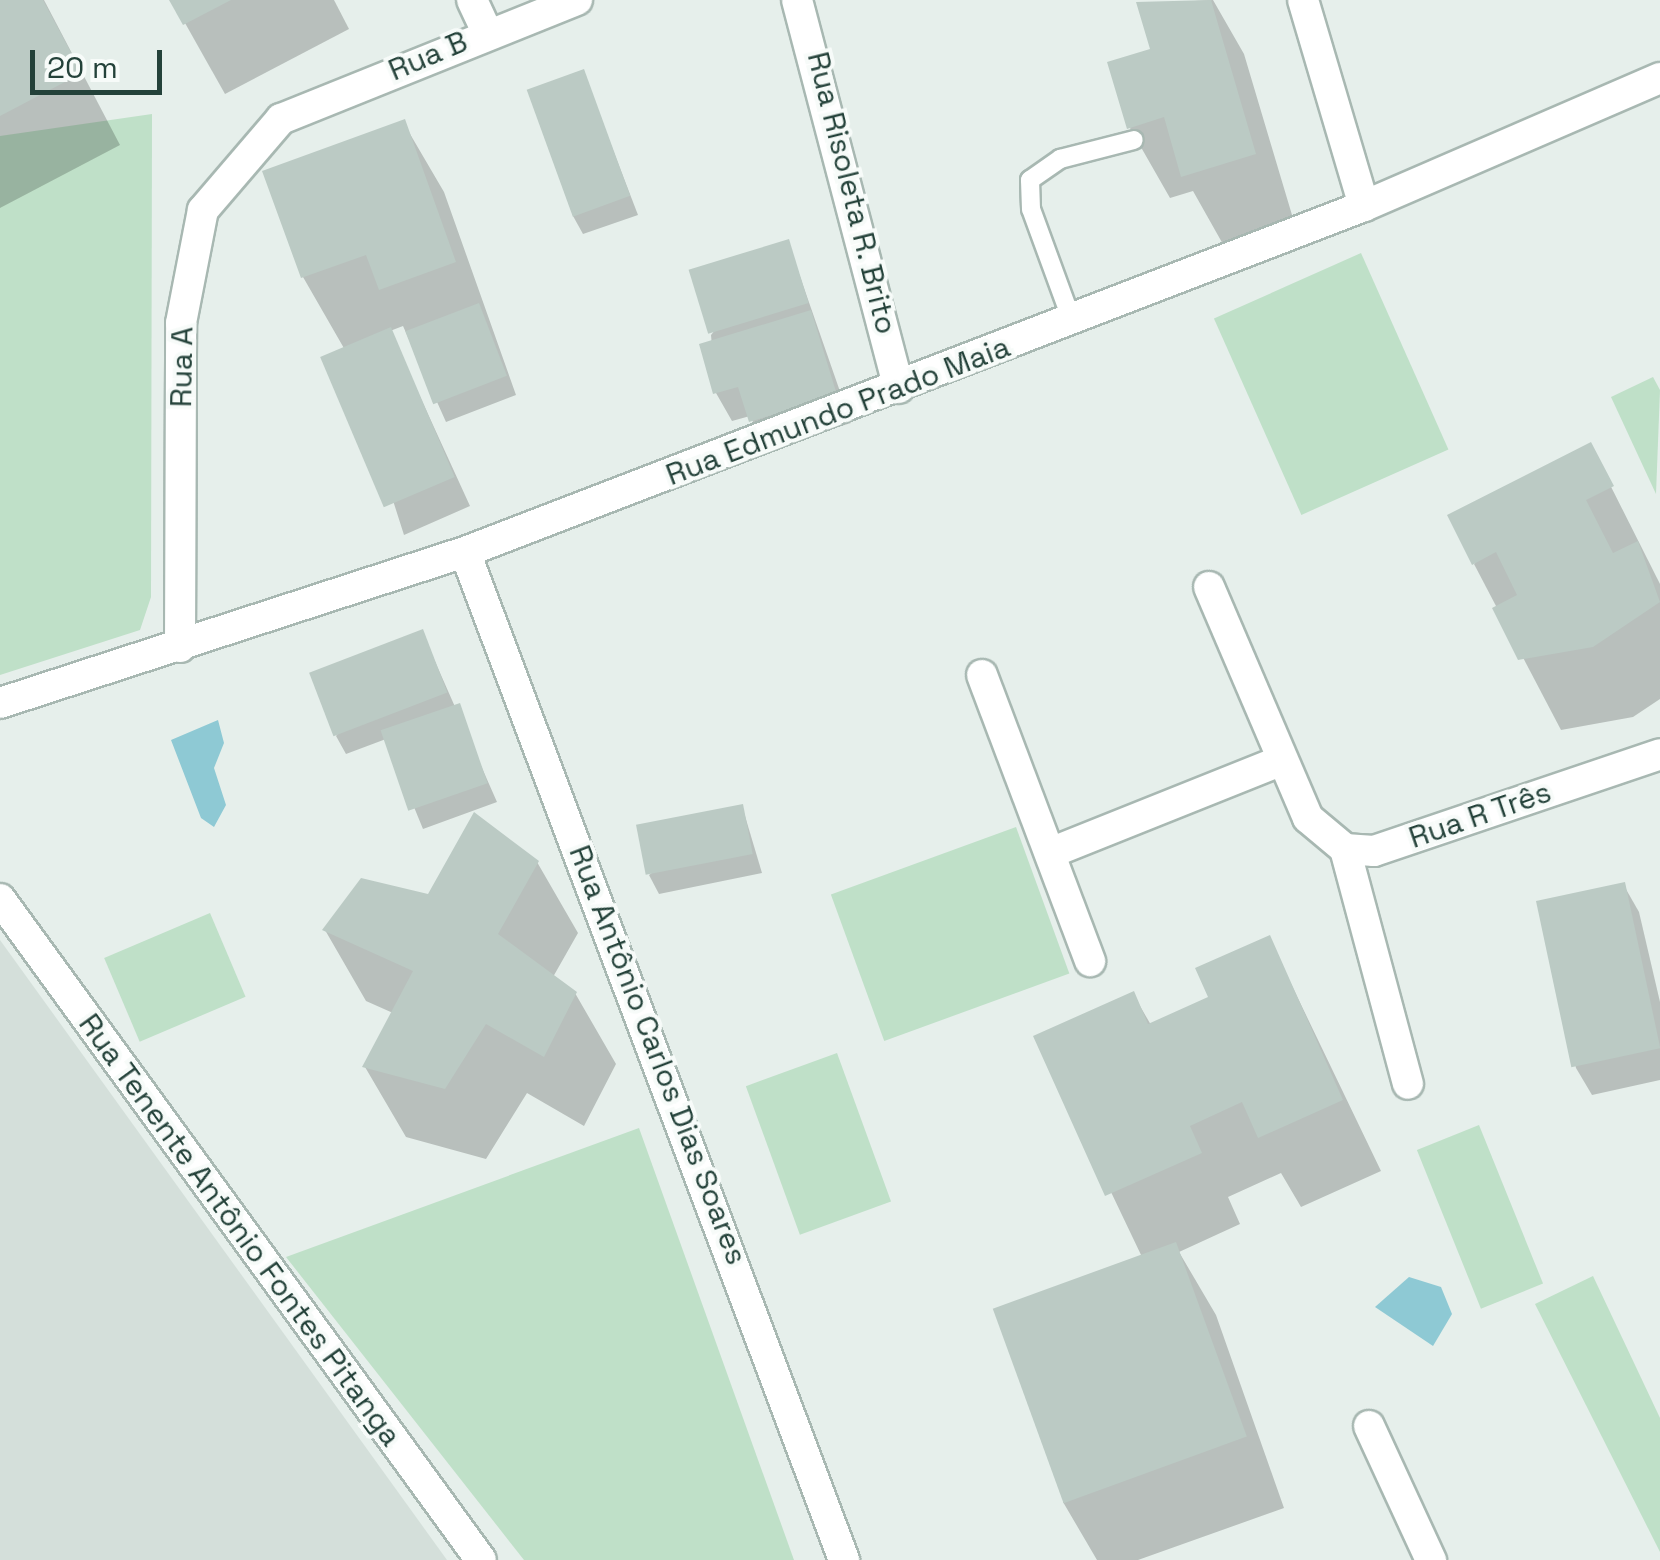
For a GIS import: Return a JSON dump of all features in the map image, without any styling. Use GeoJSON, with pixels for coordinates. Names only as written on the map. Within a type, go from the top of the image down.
{"type":"FeatureCollection","features":[{"type":"Feature","properties":{"kind":"street"},"geometry":{"type":"LineString","coordinates":[[472,0],[486,30]]}},
{"type":"Feature","properties":{"kind":"street","name":"Rua B"},"geometry":{"type":"LineString","coordinates":[[281,120],[486,30],[578,0]]}},
{"type":"Feature","properties":{"kind":"street","name":"Rua Risoleta R. Brito"},"geometry":{"type":"LineString","coordinates":[[798,0],[899,388]]}},
{"type":"Feature","properties":{"kind":"street"},"geometry":{"type":"LineString","coordinates":[[1303,0],[1364,206]]}},
{"type":"Feature","properties":{"kind":"street","name":"Rua Edmundo Prado Maia"},"geometry":{"type":"LineString","coordinates":[[0,703],[465,552],[1364,206],[1660,78]]}},
{"type":"Feature","properties":{"kind":"street","name":"Rua A"},"geometry":{"type":"LineString","coordinates":[[180,647],[181,323],[204,210],[239,158],[281,120]]}},
{"type":"Feature","properties":{"kind":"street","name":"Rua Antônio Carlos Dias Soares"},"geometry":{"type":"LineString","coordinates":[[465,552],[844,1560]]}},
{"type":"Feature","properties":{"kind":"street"},"geometry":{"type":"LineString","coordinates":[[1209,587],[1308,818],[1345,849],[1408,1084]]}},
{"type":"Feature","properties":{"kind":"street"},"geometry":{"type":"LineString","coordinates":[[982,676],[1090,961]]}},
{"type":"Feature","properties":{"kind":"street","name":"Rua R Três"},"geometry":{"type":"LineString","coordinates":[[1345,849],[1374,850],[1660,754]]}},
{"type":"Feature","properties":{"kind":"street"},"geometry":{"type":"LineString","coordinates":[[1050,853],[1282,760]]}},
{"type":"Feature","properties":{"kind":"street","name":"Rua Tenente Antônio Fontes Pitanga"},"geometry":{"type":"LineString","coordinates":[[0,900],[481,1560]]}},
{"type":"Feature","properties":{"kind":"street"},"geometry":{"type":"LineString","coordinates":[[1368,1426],[1431,1560]]}},
{"type":"Feature","properties":{"kind":"lane"},"geometry":{"type":"LineString","coordinates":[[1072,320],[1031,209],[1030,180],[1060,159],[1134,140]]}},
{"type":"Feature","properties":{"kind":"shaded area"},"geometry":{"type":"Polygon","coordinates":[[[0,940],[447,1560],[0,1560],[0,940]]]}},
{"type":"Feature","properties":{"kind":"green space"},"geometry":{"type":"Polygon","coordinates":[[[152,114],[151,597],[140,630],[0,675],[0,136],[152,114]]]}},
{"type":"Feature","properties":{"kind":"green space"},"geometry":{"type":"Polygon","coordinates":[[[1361,253],[1448,449],[1301,515],[1214,318],[1361,253]]]}},
{"type":"Feature","properties":{"kind":"green space"},"geometry":{"type":"Polygon","coordinates":[[[1653,377],[1660,390],[1656,494],[1611,397],[1653,377]]]}},
{"type":"Feature","properties":{"kind":"green space"},"geometry":{"type":"Polygon","coordinates":[[[1016,827],[1069,974],[884,1041],[831,894],[1016,827]]]}},
{"type":"Feature","properties":{"kind":"green space"},"geometry":{"type":"Polygon","coordinates":[[[210,913],[246,997],[140,1042],[104,958],[210,913]]]}},
{"type":"Feature","properties":{"kind":"green space"},"geometry":{"type":"Polygon","coordinates":[[[837,1053],[891,1201],[800,1235],[746,1086],[837,1053]]]}},
{"type":"Feature","properties":{"kind":"green space"},"geometry":{"type":"Polygon","coordinates":[[[1479,1125],[1543,1284],[1481,1309],[1417,1150],[1479,1125]]]}},
{"type":"Feature","properties":{"kind":"green space"},"geometry":{"type":"Polygon","coordinates":[[[639,1128],[794,1560],[524,1560],[286,1257],[639,1128]]]}},
{"type":"Feature","properties":{"kind":"green space"},"geometry":{"type":"Polygon","coordinates":[[[1593,1276],[1660,1418],[1660,1552],[1535,1304],[1593,1276]]]}},
{"type":"Feature","properties":{"kind":"water"},"geometry":{"type":"Polygon","coordinates":[[[218,720],[224,743],[214,768],[226,805],[214,827],[201,818],[171,740],[218,720]]]}},
{"type":"Feature","properties":{"kind":"water"},"geometry":{"type":"Polygon","coordinates":[[[1409,1277],[1441,1287],[1452,1314],[1433,1346],[1375,1307],[1409,1277]]]}},
{"type":"Feature","properties":{"kind":"building"},"geometry":{"type":"Polygon","coordinates":[[[0,0],[43,0],[82,73],[0,116],[0,0]]]}},
{"type":"Feature","properties":{"kind":"building"},"geometry":{"type":"Polygon","coordinates":[[[169,0],[231,0],[183,25],[169,0]]]}},
{"type":"Feature","properties":{"kind":"building"},"geometry":{"type":"Polygon","coordinates":[[[1211,0],[1256,154],[1181,177],[1164,117],[1127,129],[1107,62],[1150,49],[1136,2],[1211,0]]]}},
{"type":"Feature","properties":{"kind":"building"},"geometry":{"type":"Polygon","coordinates":[[[584,69],[630,196],[573,217],[527,90],[584,69]]]}},
{"type":"Feature","properties":{"kind":"building"},"geometry":{"type":"Polygon","coordinates":[[[405,119],[456,262],[379,290],[366,255],[301,278],[262,171],[405,119]]]}},
{"type":"Feature","properties":{"kind":"building"},"geometry":{"type":"Polygon","coordinates":[[[789,239],[809,303],[708,334],[689,270],[789,239]]]}},
{"type":"Feature","properties":{"kind":"building"},"geometry":{"type":"Polygon","coordinates":[[[479,303],[507,376],[433,404],[405,331],[479,303]]]}},
{"type":"Feature","properties":{"kind":"building"},"geometry":{"type":"Polygon","coordinates":[[[811,310],[837,395],[749,422],[738,387],[713,394],[699,344],[811,310]]]}},
{"type":"Feature","properties":{"kind":"building"},"geometry":{"type":"Polygon","coordinates":[[[391,327],[455,477],[384,507],[320,357],[391,327]]]}},
{"type":"Feature","properties":{"kind":"building"},"geometry":{"type":"Polygon","coordinates":[[[1591,442],[1614,486],[1586,500],[1613,553],[1638,541],[1660,602],[1593,647],[1518,660],[1492,608],[1517,595],[1496,552],[1472,565],[1447,515],[1591,442]]]}},
{"type":"Feature","properties":{"kind":"building"},"geometry":{"type":"Polygon","coordinates":[[[423,629],[447,692],[333,736],[309,673],[423,629]]]}},
{"type":"Feature","properties":{"kind":"building"},"geometry":{"type":"Polygon","coordinates":[[[460,703],[488,783],[408,811],[381,730],[460,703]]]}},
{"type":"Feature","properties":{"kind":"building"},"geometry":{"type":"Polygon","coordinates":[[[743,804],[753,854],[646,875],[636,825],[743,804]]]}},
{"type":"Feature","properties":{"kind":"building"},"geometry":{"type":"Polygon","coordinates":[[[474,812],[539,861],[498,934],[577,992],[544,1057],[486,1024],[445,1089],[362,1067],[413,971],[322,930],[361,878],[428,894],[474,812]]]}},
{"type":"Feature","properties":{"kind":"building"},"geometry":{"type":"Polygon","coordinates":[[[1625,882],[1660,1048],[1571,1067],[1536,901],[1625,882]]]}},
{"type":"Feature","properties":{"kind":"building"},"geometry":{"type":"Polygon","coordinates":[[[1270,935],[1343,1100],[1258,1138],[1242,1102],[1190,1126],[1202,1153],[1105,1196],[1033,1036],[1134,991],[1148,1024],[1208,997],[1195,968],[1270,935]]]}},
{"type":"Feature","properties":{"kind":"building"},"geometry":{"type":"Polygon","coordinates":[[[1176,1242],[1247,1437],[1064,1503],[993,1309],[1176,1242]]]}}]}
